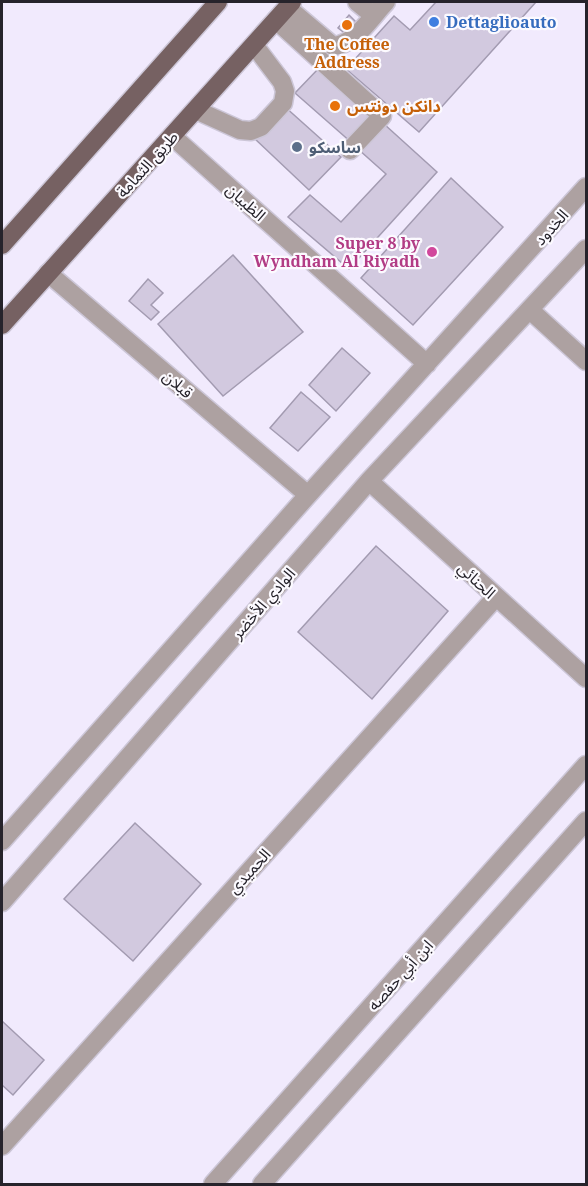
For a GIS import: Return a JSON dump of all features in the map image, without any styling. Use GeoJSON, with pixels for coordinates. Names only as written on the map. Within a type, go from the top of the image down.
{"type":"FeatureCollection","features":[{"type":"Feature","properties":{"kind":"main road"},"geometry":{"type":"LineString","coordinates":[[2,245],[218,2]]}},
{"type":"Feature","properties":{"kind":"main road","name":"طريق الثمامة"},"geometry":{"type":"LineString","coordinates":[[2,325],[285,10]]}},
{"type":"Feature","properties":{"kind":"street"},"geometry":{"type":"LineString","coordinates":[[357,2],[373,15]]}},
{"type":"Feature","properties":{"kind":"street"},"geometry":{"type":"LineString","coordinates":[[285,10],[333,46],[346,43],[386,2]]}},
{"type":"Feature","properties":{"kind":"street"},"geometry":{"type":"LineString","coordinates":[[285,10],[382,116],[350,150]]}},
{"type":"Feature","properties":{"kind":"street"},"geometry":{"type":"LineString","coordinates":[[196,110],[240,130],[251,131],[261,127],[283,103],[285,91],[282,82],[254,45]]}},
{"type":"Feature","properties":{"kind":"street","name":"الظبيان"},"geometry":{"type":"LineString","coordinates":[[172,136],[427,364]]}},
{"type":"Feature","properties":{"kind":"street","name":"الخدود"},"geometry":{"type":"LineString","coordinates":[[427,364],[586,187]]}},
{"type":"Feature","properties":{"kind":"street"},"geometry":{"type":"LineString","coordinates":[[586,249],[530,310],[586,361]]}},
{"type":"Feature","properties":{"kind":"street","name":"قبلان"},"geometry":{"type":"LineString","coordinates":[[48,273],[308,495]]}},
{"type":"Feature","properties":{"kind":"street","name":"الوادي الأخضر"},"geometry":{"type":"LineString","coordinates":[[2,902],[369,481],[530,310]]}},
{"type":"Feature","properties":{"kind":"street"},"geometry":{"type":"LineString","coordinates":[[2,841],[427,364]]}},
{"type":"Feature","properties":{"kind":"street","name":"الحنائي"},"geometry":{"type":"LineString","coordinates":[[369,481],[586,678]]}},
{"type":"Feature","properties":{"kind":"street","name":"الحميدي"},"geometry":{"type":"LineString","coordinates":[[2,1146],[496,597]]}},
{"type":"Feature","properties":{"kind":"street","name":"ابن أبي حفصه"},"geometry":{"type":"LineString","coordinates":[[213,1185],[586,765]]}},
{"type":"Feature","properties":{"kind":"street"},"geometry":{"type":"LineString","coordinates":[[262,1185],[586,821]]}},
{"type":"Feature","properties":{"kind":"building"},"geometry":{"type":"Polygon","coordinates":[[[436,2],[536,2],[419,132],[346,69],[394,16],[410,30],[436,2]]]}},
{"type":"Feature","properties":{"kind":"building"},"geometry":{"type":"Polygon","coordinates":[[[349,15],[357,23],[347,35],[338,28],[349,15]]]}},
{"type":"Feature","properties":{"kind":"building"},"geometry":{"type":"Polygon","coordinates":[[[319,68],[374,118],[352,143],[295,93],[319,68]]]}},
{"type":"Feature","properties":{"kind":"building","name":"ساسكو"},"geometry":{"type":"Polygon","coordinates":[[[284,106],[341,157],[309,190],[254,138],[284,106]]]}},
{"type":"Feature","properties":{"kind":"building"},"geometry":{"type":"Polygon","coordinates":[[[384,124],[437,172],[349,269],[288,217],[310,195],[341,222],[386,174],[358,149],[384,124]]]}},
{"type":"Feature","properties":{"kind":"building","name":"Super 8 by Wyndham Al Riyadh"},"geometry":{"type":"Polygon","coordinates":[[[451,178],[503,227],[413,325],[361,278],[451,178]]]}},
{"type":"Feature","properties":{"kind":"building"},"geometry":{"type":"Polygon","coordinates":[[[233,255],[303,332],[223,396],[158,324],[233,255]]]}},
{"type":"Feature","properties":{"kind":"building"},"geometry":{"type":"Polygon","coordinates":[[[148,279],[163,293],[151,305],[159,312],[151,320],[129,301],[148,279]]]}},
{"type":"Feature","properties":{"kind":"building"},"geometry":{"type":"Polygon","coordinates":[[[342,348],[370,373],[336,411],[309,385],[342,348]]]}},
{"type":"Feature","properties":{"kind":"building"},"geometry":{"type":"Polygon","coordinates":[[[301,392],[330,417],[298,451],[270,428],[301,392]]]}},
{"type":"Feature","properties":{"kind":"building"},"geometry":{"type":"Polygon","coordinates":[[[376,546],[448,611],[372,699],[298,632],[376,546]]]}},
{"type":"Feature","properties":{"kind":"building"},"geometry":{"type":"Polygon","coordinates":[[[135,823],[201,884],[133,961],[64,899],[135,823]]]}},
{"type":"Feature","properties":{"kind":"building"},"geometry":{"type":"Polygon","coordinates":[[[2,1021],[44,1060],[13,1095],[2,1085],[2,1021]]]}},
{"type":"Feature","properties":{"kind":"place","name":"Dettaglioauto"},"geometry":{"type":"Point","coordinates":[434,22]}},
{"type":"Feature","properties":{"kind":"place","name":"The Coffee Address"},"geometry":{"type":"Point","coordinates":[347,25]}},
{"type":"Feature","properties":{"kind":"place","name":"دانكن دونتس"},"geometry":{"type":"Point","coordinates":[335,106]}},
{"type":"Feature","properties":{"kind":"place","name":"ساسكو"},"geometry":{"type":"Point","coordinates":[297,147]}},
{"type":"Feature","properties":{"kind":"place","name":"Super 8 by Wyndham Al Riyadh"},"geometry":{"type":"Point","coordinates":[432,252]}}]}
